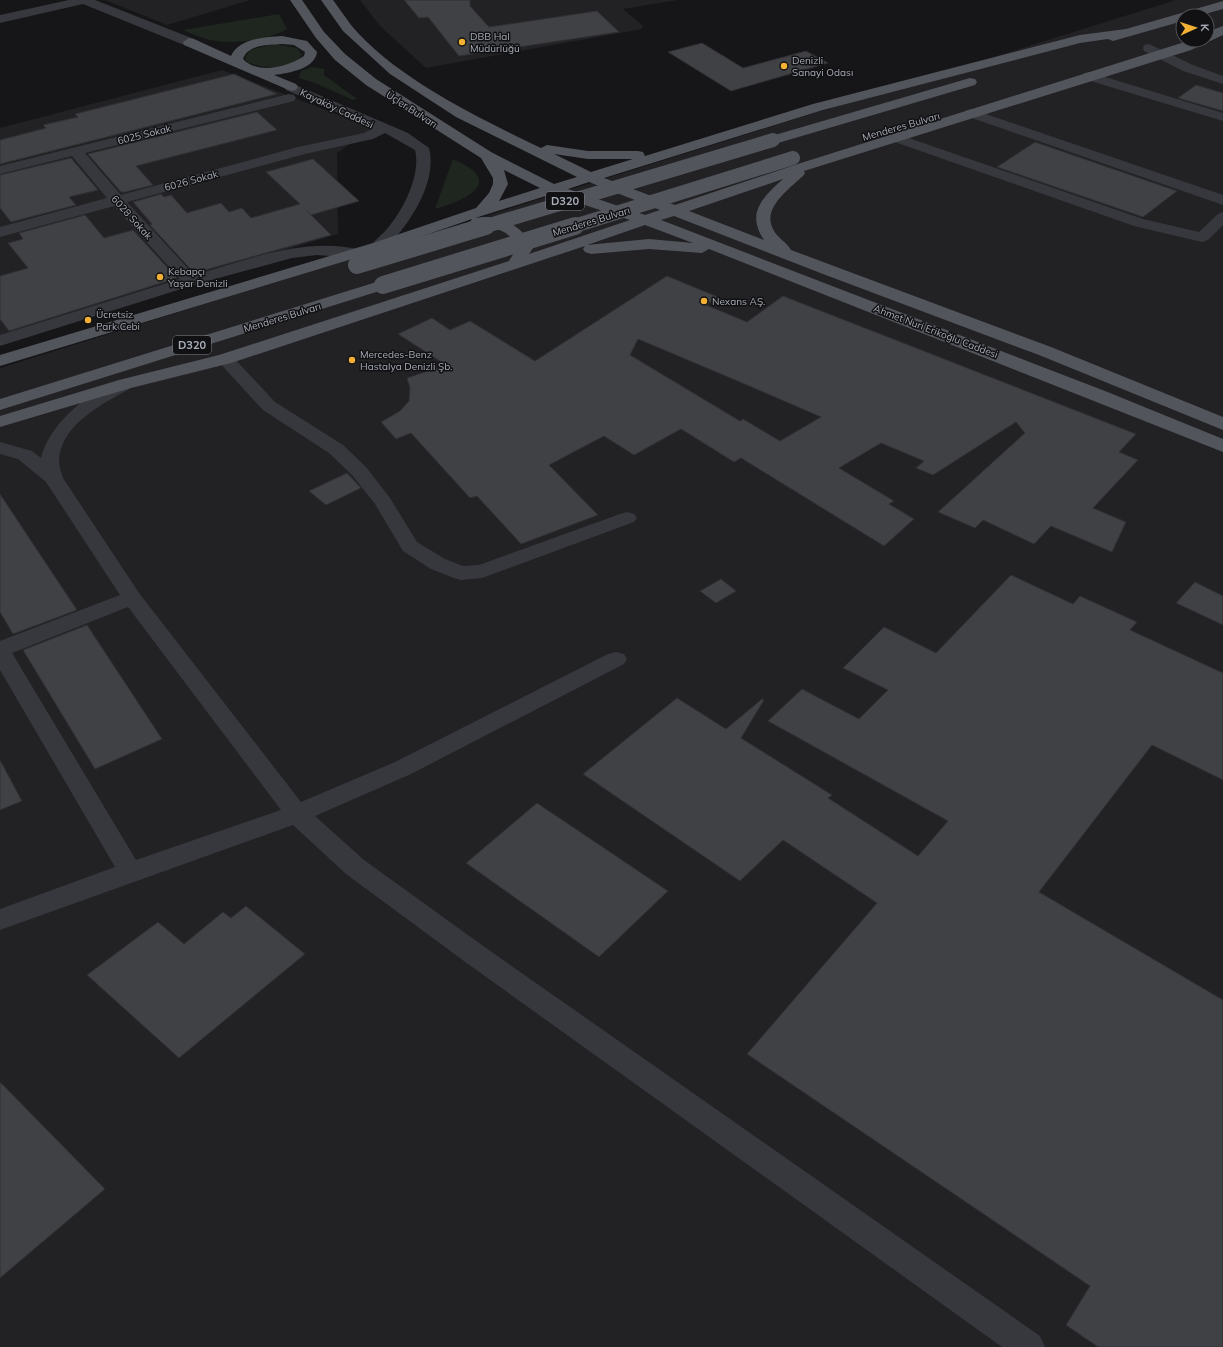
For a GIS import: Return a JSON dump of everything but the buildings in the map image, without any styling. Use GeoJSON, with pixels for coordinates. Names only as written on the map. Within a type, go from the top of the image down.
{"type":"FeatureCollection","features":[{"type":"Feature","properties":{"kind":"main road","name":"Üçler Bulvarı"},"geometry":{"type":"LineString","coordinates":[[296,0],[320,35],[352,68],[383,91],[486,155],[552,189],[648,220]]}},
{"type":"Feature","properties":{"kind":"main road","name":"Üçler Bulvarı"},"geometry":{"type":"LineString","coordinates":[[327,0],[347,28],[372,52],[395,71],[461,114],[589,178],[675,211]]}},
{"type":"Feature","properties":{"kind":"main road"},"geometry":{"type":"LineString","coordinates":[[1212,8],[1223,5]]}},
{"type":"Feature","properties":{"kind":"main road"},"geometry":{"type":"LineString","coordinates":[[276,41],[292,34],[298,27],[304,12]]}},
{"type":"Feature","properties":{"kind":"main road"},"geometry":{"type":"LineString","coordinates":[[1006,71],[1175,19]]}},
{"type":"Feature","properties":{"kind":"main road"},"geometry":{"type":"LineString","coordinates":[[0,361],[356,259],[379,246],[481,211],[818,107],[1015,55],[1080,40],[1127,33]]}},
{"type":"Feature","properties":{"kind":"main road"},"geometry":{"type":"LineString","coordinates":[[189,42],[211,46],[249,46],[276,41],[293,41],[308,47],[311,52],[310,58],[288,72],[287,76],[292,90]]}},
{"type":"Feature","properties":{"kind":"main road"},"geometry":{"type":"LineString","coordinates":[[189,42],[292,90]]}},
{"type":"Feature","properties":{"kind":"main road","name":"Menderes Bulvarı"},"geometry":{"type":"LineString","coordinates":[[0,405],[793,158],[1155,51],[1175,42]]}},
{"type":"Feature","properties":{"kind":"main road"},"geometry":{"type":"LineString","coordinates":[[249,46],[237,54],[236,59],[243,66],[256,70],[269,71],[323,62],[352,68]]}},
{"type":"Feature","properties":{"kind":"main road"},"geometry":{"type":"LineString","coordinates":[[0,422],[125,384],[225,359],[505,268],[806,166],[1089,76],[1155,51],[1178,48]]}},
{"type":"Feature","properties":{"kind":"main road","name":"Menderes Bulvarı"},"geometry":{"type":"LineString","coordinates":[[0,375],[356,259],[773,140],[983,78]]}},
{"type":"Feature","properties":{"kind":"main road"},"geometry":{"type":"LineString","coordinates":[[517,143],[560,152],[588,155],[647,155],[675,151]]}},
{"type":"Feature","properties":{"kind":"main road"},"geometry":{"type":"LineString","coordinates":[[675,151],[651,160],[645,168],[645,175],[652,187],[670,193],[698,196],[725,194]]}},
{"type":"Feature","properties":{"kind":"main road"},"geometry":{"type":"LineString","coordinates":[[481,211],[499,191],[501,186],[501,174],[486,155]]}},
{"type":"Feature","properties":{"kind":"main road"},"geometry":{"type":"LineString","coordinates":[[795,256],[782,249],[767,235],[762,219],[762,212],[768,202],[806,166]]}},
{"type":"Feature","properties":{"kind":"main road","name":"Ahmet Nuri Erikoğlu Caddesi"},"geometry":{"type":"LineString","coordinates":[[675,211],[1045,351],[1223,424]]}},
{"type":"Feature","properties":{"kind":"main road","name":"Ahmet Nuri Erikoğlu Caddesi"},"geometry":{"type":"LineString","coordinates":[[648,220],[1099,395],[1223,446]]}},
{"type":"Feature","properties":{"kind":"main road"},"geometry":{"type":"LineString","coordinates":[[452,222],[486,222],[500,224],[513,230],[521,236],[524,248],[520,257],[505,268]]}},
{"type":"Feature","properties":{"kind":"main road"},"geometry":{"type":"LineString","coordinates":[[540,256],[627,245],[649,244],[686,246],[737,254]]}},
{"type":"Feature","properties":{"kind":"street"},"geometry":{"type":"LineString","coordinates":[[0,19],[84,0],[189,42]]}},
{"type":"Feature","properties":{"kind":"street"},"geometry":{"type":"LineString","coordinates":[[1155,51],[1188,68],[1223,80]]}},
{"type":"Feature","properties":{"kind":"street"},"geometry":{"type":"LineString","coordinates":[[1089,76],[1223,117]]}},
{"type":"Feature","properties":{"kind":"street","name":"Kayaköy Caddesi"},"geometry":{"type":"LineString","coordinates":[[292,90],[418,144],[422,148],[425,158],[421,177],[397,228],[379,246]]}},
{"type":"Feature","properties":{"kind":"street","name":"6025 Sokak"},"geometry":{"type":"LineString","coordinates":[[0,170],[75,151],[292,90]]}},
{"type":"Feature","properties":{"kind":"street"},"geometry":{"type":"LineString","coordinates":[[971,113],[1223,200]]}},
{"type":"Feature","properties":{"kind":"street","name":"6026 Sokak"},"geometry":{"type":"LineString","coordinates":[[0,232],[303,150],[368,136],[382,129]]}},
{"type":"Feature","properties":{"kind":"street"},"geometry":{"type":"LineString","coordinates":[[897,138],[1138,223],[1202,237],[1223,217]]}},
{"type":"Feature","properties":{"kind":"street","name":"6028 Sokak"},"geometry":{"type":"LineString","coordinates":[[75,151],[117,200],[191,281]]}},
{"type":"Feature","properties":{"kind":"street"},"geometry":{"type":"LineString","coordinates":[[0,341],[191,281],[291,253],[316,250],[356,259]]}},
{"type":"Feature","properties":{"kind":"street"},"geometry":{"type":"LineString","coordinates":[[225,359],[269,406],[336,449],[350,462],[383,502],[410,546],[438,564],[461,572],[482,571],[627,518]]}},
{"type":"Feature","properties":{"kind":"street"},"geometry":{"type":"LineString","coordinates":[[53,478],[50,458],[59,435],[89,406],[125,384]]}},
{"type":"Feature","properties":{"kind":"street"},"geometry":{"type":"LineString","coordinates":[[0,448],[25,455],[53,478],[132,598],[297,814],[355,867],[477,956],[1029,1347]]}},
{"type":"Feature","properties":{"kind":"street"},"geometry":{"type":"LineString","coordinates":[[130,872],[0,650],[132,598]]}},
{"type":"Feature","properties":{"kind":"street"},"geometry":{"type":"LineString","coordinates":[[0,920],[130,872],[297,814],[403,768],[616,659]]}},
{"type":"Feature","properties":{"kind":"shaded area"},"geometry":{"type":"Polygon","coordinates":[[[105,0],[250,0],[167,25],[105,0]]]}},
{"type":"Feature","properties":{"kind":"shaded area"},"geometry":{"type":"Polygon","coordinates":[[[360,0],[678,0],[623,9],[643,26],[642,29],[426,68],[380,26],[360,0]]]}},
{"type":"Feature","properties":{"kind":"shaded area"},"geometry":{"type":"Polygon","coordinates":[[[1176,0],[1223,0],[1223,1347],[0,1347],[0,368],[1176,0]]]}},
{"type":"Feature","properties":{"kind":"shaded area"},"geometry":{"type":"Polygon","coordinates":[[[279,14],[287,29],[260,39],[239,42],[210,40],[183,30],[279,14]]]}},
{"type":"Feature","properties":{"kind":"shaded area"},"geometry":{"type":"Polygon","coordinates":[[[274,44],[297,48],[302,55],[292,64],[276,67],[260,66],[246,61],[245,58],[250,50],[274,44]]]}},
{"type":"Feature","properties":{"kind":"shaded area"},"geometry":{"type":"Polygon","coordinates":[[[312,67],[324,69],[324,75],[357,99],[353,100],[315,83],[299,78],[301,71],[312,67]]]}},
{"type":"Feature","properties":{"kind":"shaded area"},"geometry":{"type":"Polygon","coordinates":[[[222,70],[372,128],[337,153],[338,234],[0,336],[0,128],[222,70]]]}},
{"type":"Feature","properties":{"kind":"shaded area"},"geometry":{"type":"Polygon","coordinates":[[[453,159],[469,167],[475,172],[479,182],[472,193],[465,198],[435,209],[453,159]]]}},
{"type":"Feature","properties":{"kind":"place","name":"DBB Hal Müdürlüğü"},"geometry":{"type":"Point","coordinates":[462,42]}},
{"type":"Feature","properties":{"kind":"place","name":"Denizli Sanayi Odası"},"geometry":{"type":"Point","coordinates":[784,66]}},
{"type":"Feature","properties":{"kind":"place","name":"Kebapçı Yaşar Denizli"},"geometry":{"type":"Point","coordinates":[160,277]}},
{"type":"Feature","properties":{"kind":"place","name":"Nexans AŞ."},"geometry":{"type":"Point","coordinates":[704,301]}},
{"type":"Feature","properties":{"kind":"place","name":"Ücretsiz Park Cebi"},"geometry":{"type":"Point","coordinates":[88,320]}},
{"type":"Feature","properties":{"kind":"place","name":"Mercedes-Benz Hastalya Denizli Şb."},"geometry":{"type":"Point","coordinates":[352,360]}}]}
